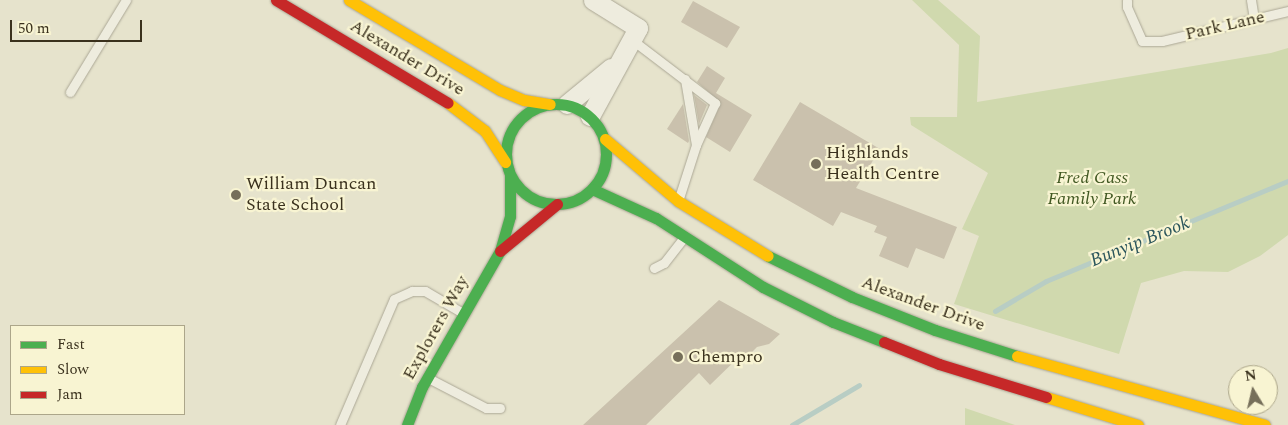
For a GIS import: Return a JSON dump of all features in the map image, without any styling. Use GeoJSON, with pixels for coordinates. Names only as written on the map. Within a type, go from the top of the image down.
{"type":"FeatureCollection","features":[{"type":"Feature","properties":{"kind":"main road","name":"Alexander Drive"},"geometry":{"type":"LineString","coordinates":[[276,0],[462,111],[485,130],[505,162]]}},
{"type":"Feature","properties":{"kind":"main road","name":"Alexander Drive"},"geometry":{"type":"LineString","coordinates":[[349,0],[500,90],[524,100],[559,104]]}},
{"type":"Feature","properties":{"kind":"main road"},"geometry":{"type":"LineString","coordinates":[[559,104],[590,116],[605,139],[605,165],[592,189],[573,201],[557,204],[540,202],[524,193],[510,176],[505,162],[505,143],[513,127],[533,108],[559,104]]}},
{"type":"Feature","properties":{"kind":"main road","name":"Alexander Drive"},"geometry":{"type":"LineString","coordinates":[[605,139],[678,201],[764,254],[891,314],[1037,362],[1265,425]]}},
{"type":"Feature","properties":{"kind":"main road","name":"Explorers Way"},"geometry":{"type":"LineString","coordinates":[[407,425],[427,378],[462,313],[500,251],[510,216],[510,176]]}},
{"type":"Feature","properties":{"kind":"main road"},"geometry":{"type":"LineString","coordinates":[[592,189],[624,202],[685,237],[763,287],[833,322],[939,364],[1138,425]]}},
{"type":"Feature","properties":{"kind":"main road","name":"Explorers Way"},"geometry":{"type":"LineString","coordinates":[[500,251],[557,204]]}},
{"type":"Feature","properties":{"kind":"street"},"geometry":{"type":"LineString","coordinates":[[590,116],[638,28],[594,0]]}},
{"type":"Feature","properties":{"kind":"street"},"geometry":{"type":"LineString","coordinates":[[559,104],[618,63]]}},
{"type":"Feature","properties":{"kind":"lane"},"geometry":{"type":"LineString","coordinates":[[70,92],[126,0]]}},
{"type":"Feature","properties":{"kind":"lane","name":"Park Lane"},"geometry":{"type":"LineString","coordinates":[[1127,0],[1127,8],[1142,41],[1162,41],[1288,11]]}},
{"type":"Feature","properties":{"kind":"lane"},"geometry":{"type":"LineString","coordinates":[[1251,0],[1254,20]]}},
{"type":"Feature","properties":{"kind":"lane"},"geometry":{"type":"LineString","coordinates":[[631,39],[715,103],[696,144],[678,201]]}},
{"type":"Feature","properties":{"kind":"lane"},"geometry":{"type":"LineString","coordinates":[[685,79],[696,144]]}},
{"type":"Feature","properties":{"kind":"lane"},"geometry":{"type":"LineString","coordinates":[[654,268],[664,264],[685,237]]}},
{"type":"Feature","properties":{"kind":"lane"},"geometry":{"type":"LineString","coordinates":[[340,425],[394,298],[412,291],[425,291],[462,313]]}},
{"type":"Feature","properties":{"kind":"lane"},"geometry":{"type":"LineString","coordinates":[[427,378],[469,397],[486,408],[500,408]]}},
{"type":"Feature","properties":{"kind":"green space","name":"Fred Cass Family Park"},"geometry":{"type":"Polygon","coordinates":[[[912,0],[938,0],[980,36],[977,102],[1271,53],[1288,48],[1288,235],[1260,256],[1228,272],[1184,271],[1141,283],[1119,354],[954,304],[979,236],[962,229],[988,173],[911,125],[910,117],[957,117],[959,45],[912,0]]]}},
{"type":"Feature","properties":{"kind":"green space"},"geometry":{"type":"Polygon","coordinates":[[[965,408],[1015,425],[965,425],[965,408]]]}},
{"type":"Feature","properties":{"kind":"building"},"geometry":{"type":"Polygon","coordinates":[[[693,1],[740,27],[727,48],[681,22],[693,1]]]}},
{"type":"Feature","properties":{"kind":"building"},"geometry":{"type":"Polygon","coordinates":[[[707,66],[725,78],[716,93],[752,115],[730,152],[706,137],[721,103],[697,82],[707,66]]]}},
{"type":"Feature","properties":{"kind":"building"},"geometry":{"type":"Polygon","coordinates":[[[694,95],[707,105],[699,124],[694,95]]]}},
{"type":"Feature","properties":{"kind":"building","name":"Highlands Health Centre"},"geometry":{"type":"Polygon","coordinates":[[[800,102],[880,149],[856,188],[957,227],[944,259],[916,248],[908,268],[879,256],[887,237],[874,232],[877,226],[841,212],[833,226],[753,180],[800,102]]]}},
{"type":"Feature","properties":{"kind":"building"},"geometry":{"type":"Polygon","coordinates":[[[683,104],[689,141],[688,143],[667,129],[683,104]]]}},
{"type":"Feature","properties":{"kind":"building"},"geometry":{"type":"Polygon","coordinates":[[[719,300],[780,334],[769,344],[757,347],[747,357],[743,353],[710,385],[699,373],[646,425],[583,425],[719,300]]]}},
{"type":"Feature","properties":{"kind":"waterway","name":"Bunyip Brook"},"geometry":{"type":"LineString","coordinates":[[995,311],[1046,281],[1288,181]]}},
{"type":"Feature","properties":{"kind":"waterway","name":"Bunyip Brook"},"geometry":{"type":"LineString","coordinates":[[792,425],[859,385]]}},
{"type":"Feature","properties":{"kind":"traffic: fast"},"geometry":{"type":"LineString","coordinates":[[556,104],[566,105],[584,112],[598,126],[605,144],[606,154],[605,164],[598,182],[584,196],[566,203],[556,204],[546,203],[528,196],[514,182],[507,164],[506,154],[507,144],[514,126],[528,112],[546,105],[556,104]]}},
{"type":"Feature","properties":{"kind":"traffic: fast"},"geometry":{"type":"LineString","coordinates":[[407,425],[422,387],[500,251],[510,216],[510,175]]}},
{"type":"Feature","properties":{"kind":"traffic: fast"},"geometry":{"type":"LineString","coordinates":[[592,189],[656,218],[763,287],[833,322],[884,342]]}},
{"type":"Feature","properties":{"kind":"traffic: fast"},"geometry":{"type":"LineString","coordinates":[[768,256],[852,297],[935,330],[1017,356]]}},
{"type":"Feature","properties":{"kind":"traffic: slow"},"geometry":{"type":"LineString","coordinates":[[349,0],[500,90],[524,100],[550,104]]}},
{"type":"Feature","properties":{"kind":"traffic: slow"},"geometry":{"type":"LineString","coordinates":[[448,103],[485,131],[505,162]]}},
{"type":"Feature","properties":{"kind":"traffic: slow"},"geometry":{"type":"LineString","coordinates":[[605,139],[678,201],[768,256]]}},
{"type":"Feature","properties":{"kind":"traffic: slow"},"geometry":{"type":"LineString","coordinates":[[1017,356],[1265,425]]}},
{"type":"Feature","properties":{"kind":"traffic: slow"},"geometry":{"type":"LineString","coordinates":[[1046,397],[1138,425]]}},
{"type":"Feature","properties":{"kind":"traffic: jam"},"geometry":{"type":"LineString","coordinates":[[276,0],[448,103]]}},
{"type":"Feature","properties":{"kind":"traffic: jam"},"geometry":{"type":"LineString","coordinates":[[500,251],[557,204]]}},
{"type":"Feature","properties":{"kind":"traffic: jam"},"geometry":{"type":"LineString","coordinates":[[884,342],[939,364],[1046,397]]}},
{"type":"Feature","properties":{"kind":"place","name":"Highlands Health Centre"},"geometry":{"type":"Point","coordinates":[816,164]}},
{"type":"Feature","properties":{"kind":"place","name":"William Duncan State School"},"geometry":{"type":"Point","coordinates":[236,195]}},
{"type":"Feature","properties":{"kind":"place","name":"Chempro"},"geometry":{"type":"Point","coordinates":[678,357]}}]}
